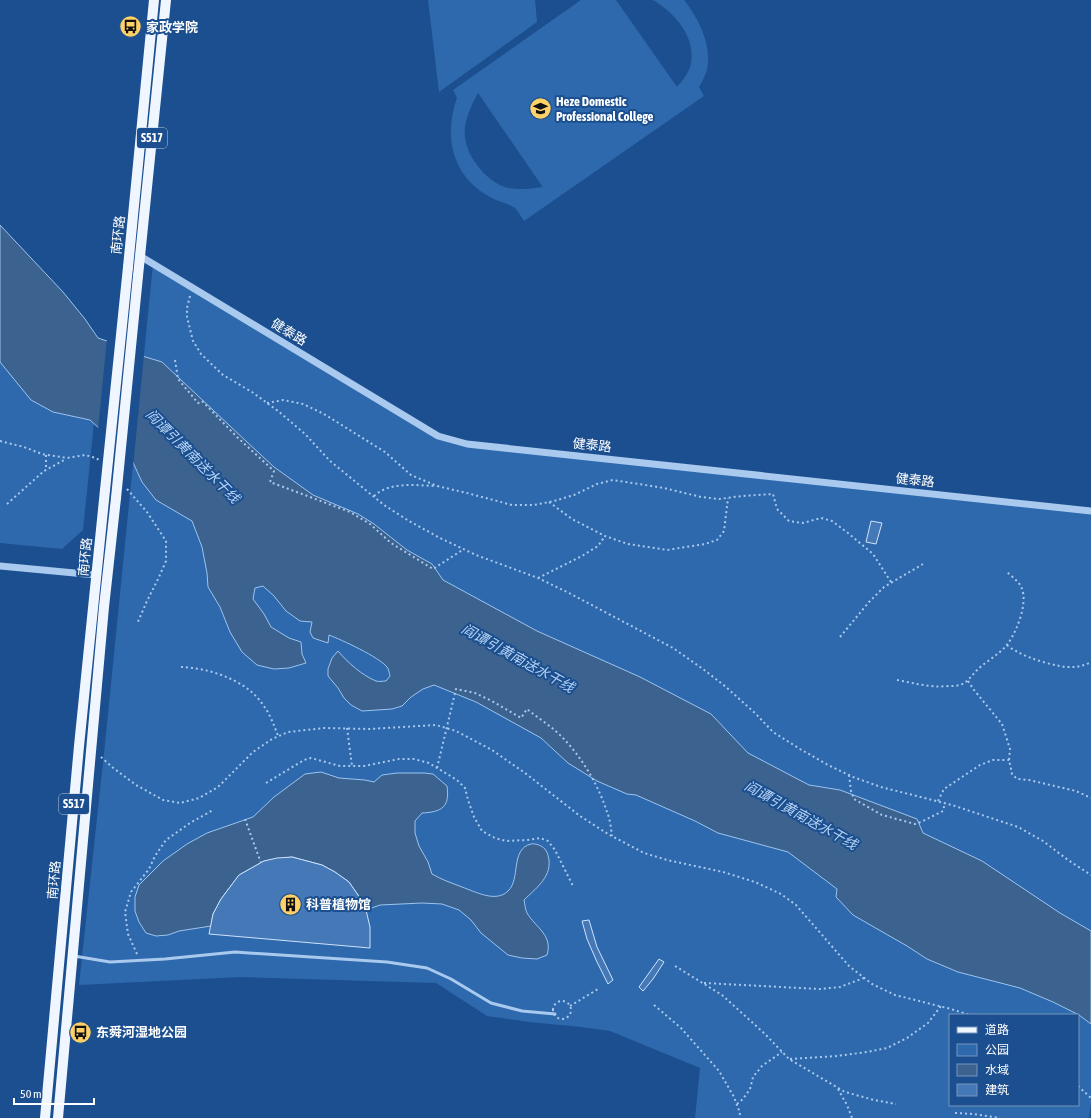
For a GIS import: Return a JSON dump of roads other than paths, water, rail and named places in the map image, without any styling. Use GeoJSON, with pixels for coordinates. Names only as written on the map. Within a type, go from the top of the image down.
{"type":"FeatureCollection","features":[{"type":"Feature","properties":{"kind":"main road","name":"南环路"},"geometry":{"type":"LineString","coordinates":[[45,1118],[96,575],[154,0]]}},
{"type":"Feature","properties":{"kind":"main road","name":"南环路"},"geometry":{"type":"LineString","coordinates":[[58,1118],[104,607],[166,0]]}},
{"type":"Feature","properties":{"kind":"street","name":"健泰路"},"geometry":{"type":"LineString","coordinates":[[140,256],[438,436],[467,444],[1091,511]]}},
{"type":"Feature","properties":{"kind":"street"},"geometry":{"type":"LineString","coordinates":[[0,566],[96,575]]}},
{"type":"Feature","properties":{"kind":"lane"},"geometry":{"type":"LineString","coordinates":[[73,956],[110,962],[235,952],[387,962],[427,968],[451,979],[490,1003],[522,1011],[555,1014]]}},
{"type":"Feature","properties":{"kind":"water","name":"阎谭引黄南送水干线"},"geometry":{"type":"Polygon","coordinates":[[[0,225],[63,292],[98,338],[139,355],[162,362],[274,467],[313,495],[358,514],[374,524],[407,550],[432,564],[443,580],[537,631],[640,677],[711,714],[748,753],[809,785],[840,790],[917,819],[923,833],[982,861],[1060,913],[1091,931],[1091,1024],[1079,1014],[1020,988],[958,972],[927,959],[853,915],[836,897],[837,889],[788,852],[718,833],[695,821],[636,795],[627,794],[597,781],[568,763],[541,738],[476,702],[434,685],[423,689],[411,697],[402,706],[392,709],[362,711],[351,705],[344,698],[328,676],[328,669],[332,658],[338,651],[346,660],[366,676],[377,681],[386,681],[390,676],[387,667],[369,654],[329,635],[328,643],[313,638],[310,632],[312,622],[300,621],[286,611],[274,596],[263,586],[255,588],[253,599],[271,627],[289,638],[301,642],[302,654],[306,663],[289,668],[274,669],[257,665],[242,652],[230,632],[220,607],[208,587],[202,547],[192,521],[156,500],[142,482],[130,456],[90,420],[53,412],[31,400],[0,362],[0,225]]]}},
{"type":"Feature","properties":{"kind":"water"},"geometry":{"type":"Polygon","coordinates":[[[321,772],[339,778],[374,782],[382,775],[397,773],[433,774],[447,786],[447,799],[446,804],[439,810],[422,813],[415,821],[415,833],[419,846],[428,862],[432,874],[480,894],[498,896],[508,891],[512,886],[520,852],[531,844],[539,845],[544,848],[547,852],[549,860],[549,866],[545,878],[524,900],[527,913],[546,937],[548,942],[547,955],[537,959],[508,955],[481,933],[471,920],[459,910],[442,904],[422,903],[380,905],[366,910],[349,882],[322,865],[292,857],[264,861],[239,875],[221,899],[213,914],[211,926],[179,931],[168,935],[156,936],[146,933],[139,922],[135,911],[135,897],[139,885],[163,861],[187,844],[207,833],[253,817],[274,797],[305,774],[321,772]]]}},
{"type":"Feature","properties":{"kind":"place","name":"家政学院"},"geometry":{"type":"Point","coordinates":[130,27]}},
{"type":"Feature","properties":{"kind":"place","name":"Heze Domestic Professional College"},"geometry":{"type":"Point","coordinates":[541,108]}},
{"type":"Feature","properties":{"kind":"place","name":"科普植物馆"},"geometry":{"type":"Point","coordinates":[290,904]}},
{"type":"Feature","properties":{"kind":"place","name":"东舜河湿地公园"},"geometry":{"type":"Point","coordinates":[81,1032]}}]}
